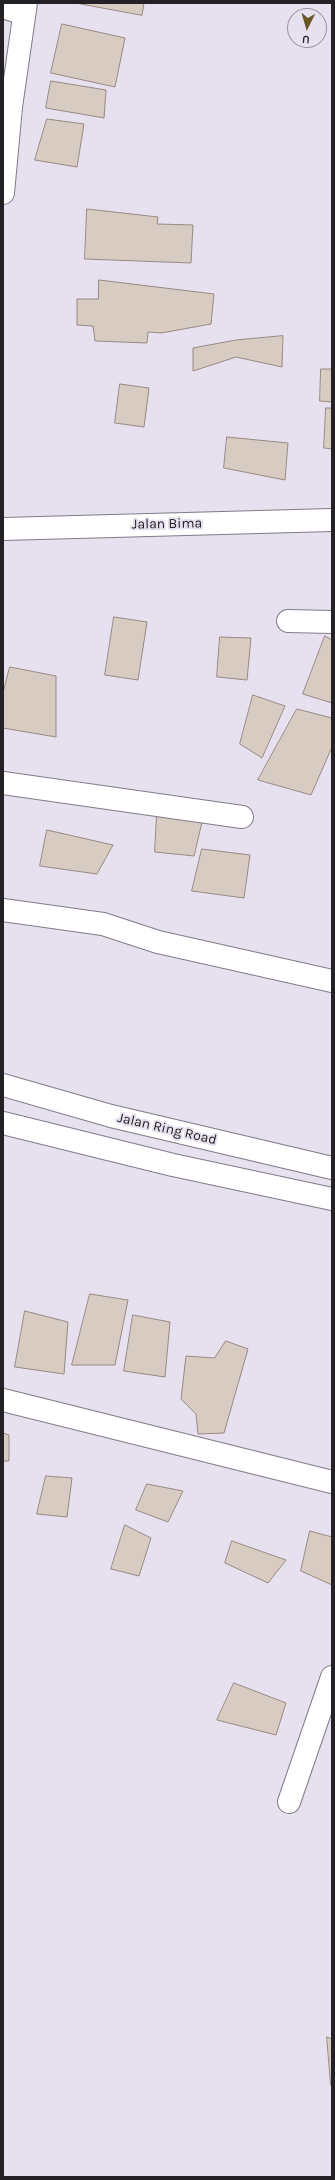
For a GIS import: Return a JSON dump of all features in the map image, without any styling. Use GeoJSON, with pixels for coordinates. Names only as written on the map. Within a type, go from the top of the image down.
{"type":"FeatureCollection","features":[{"type":"Feature","properties":{"kind":"main road"},"geometry":{"type":"LineString","coordinates":[[3,7],[25,8],[11,107],[3,193]]}},
{"type":"Feature","properties":{"kind":"main road","name":"Jalan Bima"},"geometry":{"type":"LineString","coordinates":[[3,529],[332,520]]}},
{"type":"Feature","properties":{"kind":"main road"},"geometry":{"type":"LineString","coordinates":[[288,621],[332,622]]}},
{"type":"Feature","properties":{"kind":"main road"},"geometry":{"type":"LineString","coordinates":[[3,784],[242,817]]}},
{"type":"Feature","properties":{"kind":"main road"},"geometry":{"type":"LineString","coordinates":[[3,910],[103,924],[158,942],[332,981]]}},
{"type":"Feature","properties":{"kind":"main road","name":"Jalan Ring Road"},"geometry":{"type":"LineString","coordinates":[[3,1084],[111,1116],[332,1168]]}},
{"type":"Feature","properties":{"kind":"main road"},"geometry":{"type":"LineString","coordinates":[[3,1123],[172,1165],[332,1200]]}},
{"type":"Feature","properties":{"kind":"main road"},"geometry":{"type":"LineString","coordinates":[[3,1400],[332,1482]]}},
{"type":"Feature","properties":{"kind":"main road"},"geometry":{"type":"LineString","coordinates":[[289,1802],[332,1677]]}},
{"type":"Feature","properties":{"kind":"building"},"geometry":{"type":"Polygon","coordinates":[[[76,3],[144,3],[142,15],[76,3]]]}},
{"type":"Feature","properties":{"kind":"building"},"geometry":{"type":"Polygon","coordinates":[[[62,24],[125,38],[115,87],[51,73],[62,24]]]}},
{"type":"Feature","properties":{"kind":"building"},"geometry":{"type":"Polygon","coordinates":[[[51,81],[106,90],[104,118],[46,108],[51,81]]]}},
{"type":"Feature","properties":{"kind":"building"},"geometry":{"type":"Polygon","coordinates":[[[47,119],[84,124],[77,167],[35,160],[47,119]]]}},
{"type":"Feature","properties":{"kind":"building"},"geometry":{"type":"Polygon","coordinates":[[[87,209],[158,217],[157,224],[193,225],[191,263],[85,259],[87,209]]]}},
{"type":"Feature","properties":{"kind":"building"},"geometry":{"type":"Polygon","coordinates":[[[99,280],[214,294],[211,324],[161,333],[148,332],[147,343],[95,341],[93,326],[77,325],[77,299],[98,299],[99,280]]]}},
{"type":"Feature","properties":{"kind":"building"},"geometry":{"type":"Polygon","coordinates":[[[283,336],[282,367],[236,357],[193,371],[193,348],[236,340],[283,336]]]}},
{"type":"Feature","properties":{"kind":"building"},"geometry":{"type":"Polygon","coordinates":[[[321,369],[332,369],[332,402],[320,401],[321,369]]]}},
{"type":"Feature","properties":{"kind":"building"},"geometry":{"type":"Polygon","coordinates":[[[120,384],[149,388],[144,427],[115,423],[120,384]]]}},
{"type":"Feature","properties":{"kind":"building"},"geometry":{"type":"Polygon","coordinates":[[[326,408],[332,408],[332,449],[324,448],[326,408]]]}},
{"type":"Feature","properties":{"kind":"building"},"geometry":{"type":"Polygon","coordinates":[[[227,437],[288,443],[285,480],[224,468],[227,437]]]}},
{"type":"Feature","properties":{"kind":"building"},"geometry":{"type":"Polygon","coordinates":[[[114,617],[147,622],[138,680],[105,675],[114,617]]]}},
{"type":"Feature","properties":{"kind":"building"},"geometry":{"type":"Polygon","coordinates":[[[325,636],[332,640],[332,703],[303,694],[325,636]]]}},
{"type":"Feature","properties":{"kind":"building"},"geometry":{"type":"Polygon","coordinates":[[[220,637],[251,638],[247,680],[217,677],[220,637]]]}},
{"type":"Feature","properties":{"kind":"building"},"geometry":{"type":"Polygon","coordinates":[[[10,667],[56,676],[56,737],[3,728],[3,693],[10,667]]]}},
{"type":"Feature","properties":{"kind":"building"},"geometry":{"type":"Polygon","coordinates":[[[253,695],[285,706],[262,758],[240,744],[253,695]]]}},
{"type":"Feature","properties":{"kind":"building"},"geometry":{"type":"Polygon","coordinates":[[[297,709],[332,718],[332,747],[311,795],[258,780],[297,709]]]}},
{"type":"Feature","properties":{"kind":"building"},"geometry":{"type":"Polygon","coordinates":[[[157,814],[203,818],[194,856],[155,852],[157,814]]]}},
{"type":"Feature","properties":{"kind":"building"},"geometry":{"type":"Polygon","coordinates":[[[47,830],[113,845],[97,874],[40,866],[47,830]]]}},
{"type":"Feature","properties":{"kind":"building"},"geometry":{"type":"Polygon","coordinates":[[[202,849],[250,855],[244,898],[192,891],[202,849]]]}},
{"type":"Feature","properties":{"kind":"building"},"geometry":{"type":"Polygon","coordinates":[[[90,1294],[128,1300],[115,1365],[72,1365],[90,1294]]]}},
{"type":"Feature","properties":{"kind":"building"},"geometry":{"type":"Polygon","coordinates":[[[25,1311],[68,1322],[64,1374],[15,1367],[25,1311]]]}},
{"type":"Feature","properties":{"kind":"building"},"geometry":{"type":"Polygon","coordinates":[[[133,1315],[170,1322],[165,1377],[124,1371],[133,1315]]]}},
{"type":"Feature","properties":{"kind":"building"},"geometry":{"type":"Polygon","coordinates":[[[226,1341],[248,1349],[224,1433],[198,1434],[196,1414],[181,1399],[186,1356],[214,1358],[226,1341]]]}},
{"type":"Feature","properties":{"kind":"building"},"geometry":{"type":"Polygon","coordinates":[[[3,1433],[9,1435],[9,1461],[3,1461],[3,1433]]]}},
{"type":"Feature","properties":{"kind":"building"},"geometry":{"type":"Polygon","coordinates":[[[46,1476],[72,1478],[67,1517],[37,1514],[46,1476]]]}},
{"type":"Feature","properties":{"kind":"building"},"geometry":{"type":"Polygon","coordinates":[[[147,1484],[183,1491],[168,1522],[136,1510],[147,1484]]]}},
{"type":"Feature","properties":{"kind":"building"},"geometry":{"type":"Polygon","coordinates":[[[125,1525],[151,1538],[139,1576],[111,1569],[125,1525]]]}},
{"type":"Feature","properties":{"kind":"building"},"geometry":{"type":"Polygon","coordinates":[[[310,1531],[332,1537],[332,1585],[301,1571],[310,1531]]]}},
{"type":"Feature","properties":{"kind":"building"},"geometry":{"type":"Polygon","coordinates":[[[232,1541],[286,1560],[268,1583],[225,1563],[232,1541]]]}},
{"type":"Feature","properties":{"kind":"building"},"geometry":{"type":"Polygon","coordinates":[[[234,1683],[286,1703],[276,1735],[217,1720],[234,1683]]]}},
{"type":"Feature","properties":{"kind":"building"},"geometry":{"type":"Polygon","coordinates":[[[327,2037],[332,2039],[332,2085],[331,2085],[327,2037]]]}}]}
